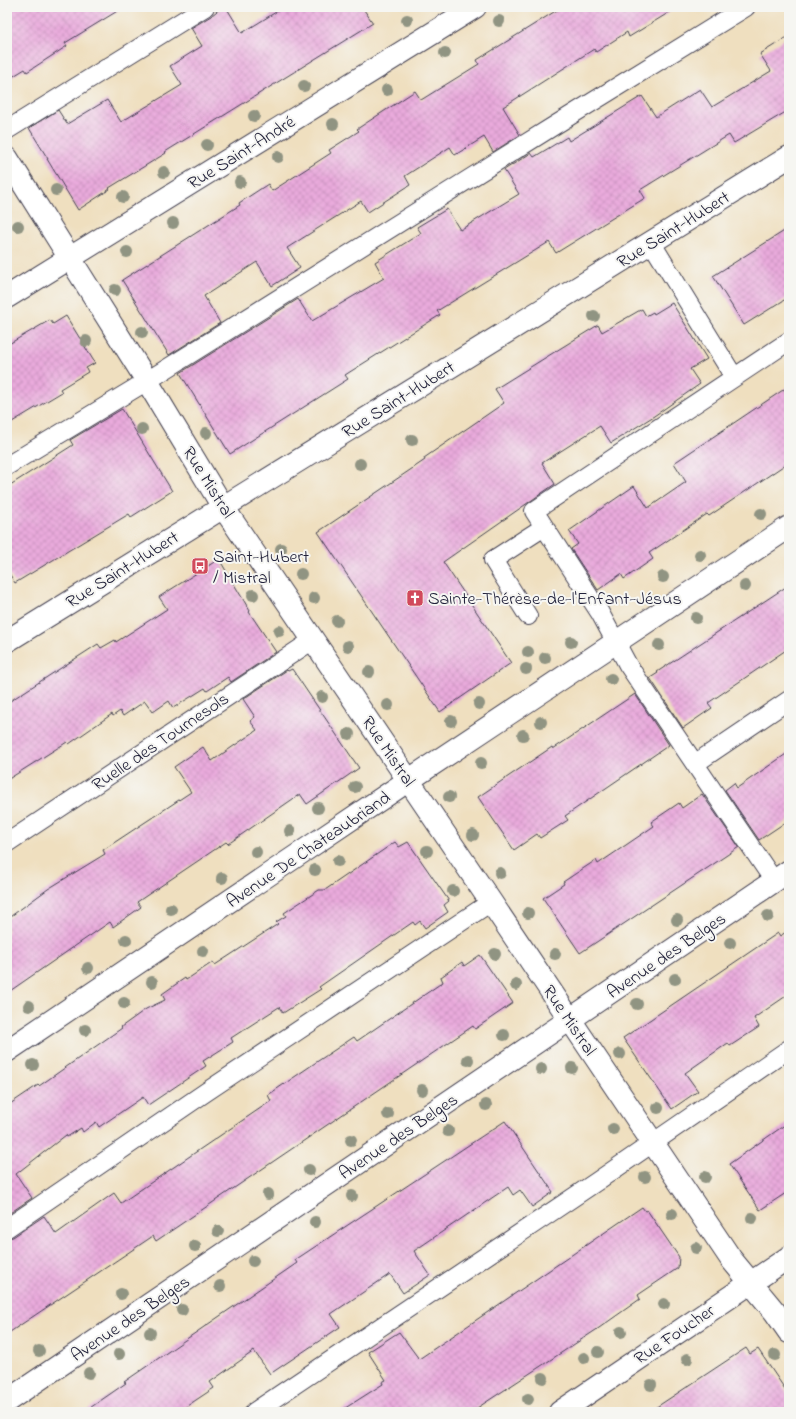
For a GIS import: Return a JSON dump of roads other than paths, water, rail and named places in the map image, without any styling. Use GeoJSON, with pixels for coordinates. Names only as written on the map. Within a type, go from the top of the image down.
{"type":"FeatureCollection","features":[{"type":"Feature","properties":{"kind":"street","name":"Rue Saint-André"},"geometry":{"type":"LineString","coordinates":[[7,297],[475,7]]}},
{"type":"Feature","properties":{"kind":"street","name":"Rue Saint-Hubert"},"geometry":{"type":"LineString","coordinates":[[7,641],[789,157]]}},
{"type":"Feature","properties":{"kind":"street","name":"Rue Mistral"},"geometry":{"type":"LineString","coordinates":[[7,158],[147,381],[223,507],[409,780],[731,1259],[775,1312],[789,1332]]}},
{"type":"Feature","properties":{"kind":"street","name":"Avenue De Chateaubriand"},"geometry":{"type":"LineString","coordinates":[[7,1051],[409,780],[789,527]]}},
{"type":"Feature","properties":{"kind":"street","name":"Avenue des Belges"},"geometry":{"type":"LineString","coordinates":[[7,1401],[782,876]]}},
{"type":"Feature","properties":{"kind":"street","name":"Rue Foucher"},"geometry":{"type":"LineString","coordinates":[[560,1412],[789,1257]]}},
{"type":"Feature","properties":{"kind":"lane"},"geometry":{"type":"LineString","coordinates":[[7,130],[205,7]]}},
{"type":"Feature","properties":{"kind":"lane"},"geometry":{"type":"LineString","coordinates":[[7,466],[147,381],[746,7]]}},
{"type":"Feature","properties":{"kind":"lane"},"geometry":{"type":"LineString","coordinates":[[651,242],[734,377]]}},
{"type":"Feature","properties":{"kind":"lane"},"geometry":{"type":"LineString","coordinates":[[782,876],[696,763],[628,665],[600,613],[534,511],[789,341]]}},
{"type":"Feature","properties":{"kind":"lane"},"geometry":{"type":"LineString","coordinates":[[528,616],[493,560],[544,527]]}},
{"type":"Feature","properties":{"kind":"lane","name":"Ruelle des Tournesols"},"geometry":{"type":"LineString","coordinates":[[7,843],[313,640]]}},
{"type":"Feature","properties":{"kind":"lane"},"geometry":{"type":"LineString","coordinates":[[696,763],[789,700]]}},
{"type":"Feature","properties":{"kind":"lane"},"geometry":{"type":"LineString","coordinates":[[7,1228],[206,1092],[491,902]]}},
{"type":"Feature","properties":{"kind":"lane"},"geometry":{"type":"LineString","coordinates":[[254,1412],[557,1208],[789,1049]]}},
{"type":"Feature","properties":{"kind":"place","name":"Saint-Hubert / Mistral"},"geometry":{"type":"Point","coordinates":[200,566]}},
{"type":"Feature","properties":{"kind":"place","name":"Sainte-Thérèse-de-l'Enfant-Jésus"},"geometry":{"type":"Point","coordinates":[415,598]}}]}
